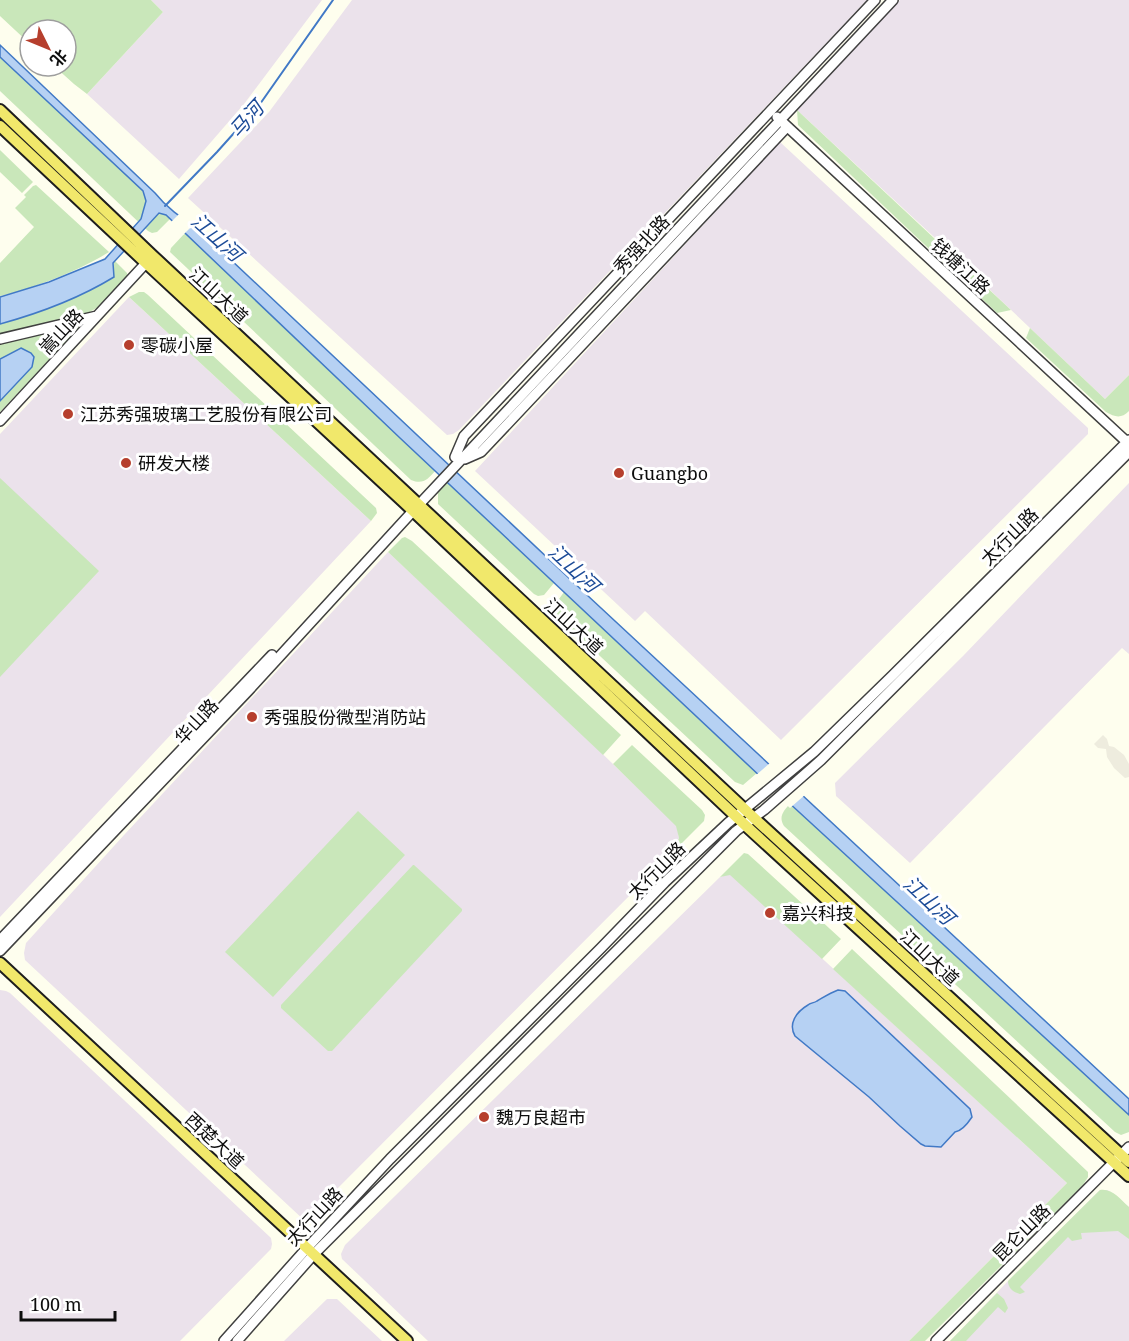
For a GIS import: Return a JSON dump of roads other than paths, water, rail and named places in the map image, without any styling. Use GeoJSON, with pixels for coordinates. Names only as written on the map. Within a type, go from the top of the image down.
{"type":"FeatureCollection","features":[{"type":"Feature","properties":{"kind":"main road","name":"江山大道"},"geometry":{"type":"LineString","coordinates":[[0,110],[414,506],[749,821],[1123,1156],[1129,1176]]}},
{"type":"Feature","properties":{"kind":"main road","name":"江山大道"},"geometry":{"type":"LineString","coordinates":[[0,126],[146,263],[414,506]]}},
{"type":"Feature","properties":{"kind":"main road","name":"西楚大道"},"geometry":{"type":"LineString","coordinates":[[0,963],[407,1341]]}},
{"type":"Feature","properties":{"kind":"street"},"geometry":{"type":"LineString","coordinates":[[457,460],[482,452],[779,119],[875,0]]}},
{"type":"Feature","properties":{"kind":"street","name":"秀强北路"},"geometry":{"type":"LineString","coordinates":[[779,119],[886,0]]}},
{"type":"Feature","properties":{"kind":"street","name":"秀强北路"},"geometry":{"type":"LineString","coordinates":[[414,506],[893,0]]}},
{"type":"Feature","properties":{"kind":"street","name":"钱塘江路"},"geometry":{"type":"LineString","coordinates":[[779,119],[1129,445]]}},
{"type":"Feature","properties":{"kind":"street","name":"嵩山路"},"geometry":{"type":"LineString","coordinates":[[0,421],[146,263]]}},
{"type":"Feature","properties":{"kind":"street"},"geometry":{"type":"LineString","coordinates":[[0,339],[97,316]]}},
{"type":"Feature","properties":{"kind":"street","name":"太行山路"},"geometry":{"type":"LineString","coordinates":[[237,1341],[310,1251],[390,1159],[665,882],[740,812],[814,752],[1129,445]]}},
{"type":"Feature","properties":{"kind":"street","name":"太行山路"},"geometry":{"type":"LineString","coordinates":[[224,1341],[310,1251],[736,831],[801,778],[838,743],[1129,445]]}},
{"type":"Feature","properties":{"kind":"street","name":"华山路"},"geometry":{"type":"LineString","coordinates":[[0,940],[414,506]]}},
{"type":"Feature","properties":{"kind":"street","name":"华山路"},"geometry":{"type":"LineString","coordinates":[[0,951],[248,691],[414,506]]}},
{"type":"Feature","properties":{"kind":"street","name":"昆仑山路"},"geometry":{"type":"LineString","coordinates":[[936,1341],[1123,1156]]}},
{"type":"Feature","properties":{"kind":"water"},"geometry":{"type":"Polygon","coordinates":[[[0,45],[18,62],[18,74],[0,57],[0,45]]]}},
{"type":"Feature","properties":{"kind":"water"},"geometry":{"type":"Polygon","coordinates":[[[22,78],[35,78],[164,203],[196,227],[587,595],[1129,1099],[1129,1115],[763,779],[166,215],[159,213],[113,263],[114,277],[58,305],[0,324],[0,297],[49,282],[105,259],[141,219],[146,201],[143,191],[22,78]]]}},
{"type":"Feature","properties":{"kind":"water"},"geometry":{"type":"Polygon","coordinates":[[[21,348],[34,357],[32,367],[0,401],[0,359],[21,348]]]}},
{"type":"Feature","properties":{"kind":"water"},"geometry":{"type":"Polygon","coordinates":[[[838,990],[845,991],[970,1109],[972,1117],[969,1122],[955,1132],[941,1147],[921,1144],[869,1097],[795,1036],[792,1027],[800,1011],[838,990]]]}},
{"type":"Feature","properties":{"kind":"waterway","name":"马河"},"geometry":{"type":"LineString","coordinates":[[165,206],[260,104],[333,0]]}},
{"type":"Feature","properties":{"kind":"place","name":"零碳小屋"},"geometry":{"type":"Point","coordinates":[129,345]}},
{"type":"Feature","properties":{"kind":"place","name":"江苏秀强玻璃工艺股份有限公司"},"geometry":{"type":"Point","coordinates":[68,414]}},
{"type":"Feature","properties":{"kind":"place","name":"研发大楼"},"geometry":{"type":"Point","coordinates":[126,463]}},
{"type":"Feature","properties":{"kind":"place","name":"Guangbo"},"geometry":{"type":"Point","coordinates":[619,473]}},
{"type":"Feature","properties":{"kind":"place","name":"秀强股份微型消防站"},"geometry":{"type":"Point","coordinates":[252,717]}},
{"type":"Feature","properties":{"kind":"place","name":"嘉兴科技"},"geometry":{"type":"Point","coordinates":[770,913]}},
{"type":"Feature","properties":{"kind":"place","name":"魏万良超市"},"geometry":{"type":"Point","coordinates":[484,1117]}},
{"type":"Feature","properties":{"kind":"water label","name":"江山河"},"geometry":{"type":"Point","coordinates":[217,237]}},
{"type":"Feature","properties":{"kind":"water label","name":"江山河"},"geometry":{"type":"Point","coordinates":[574,568]}},
{"type":"Feature","properties":{"kind":"water label","name":"江山河"},"geometry":{"type":"Point","coordinates":[929,900]}}]}
